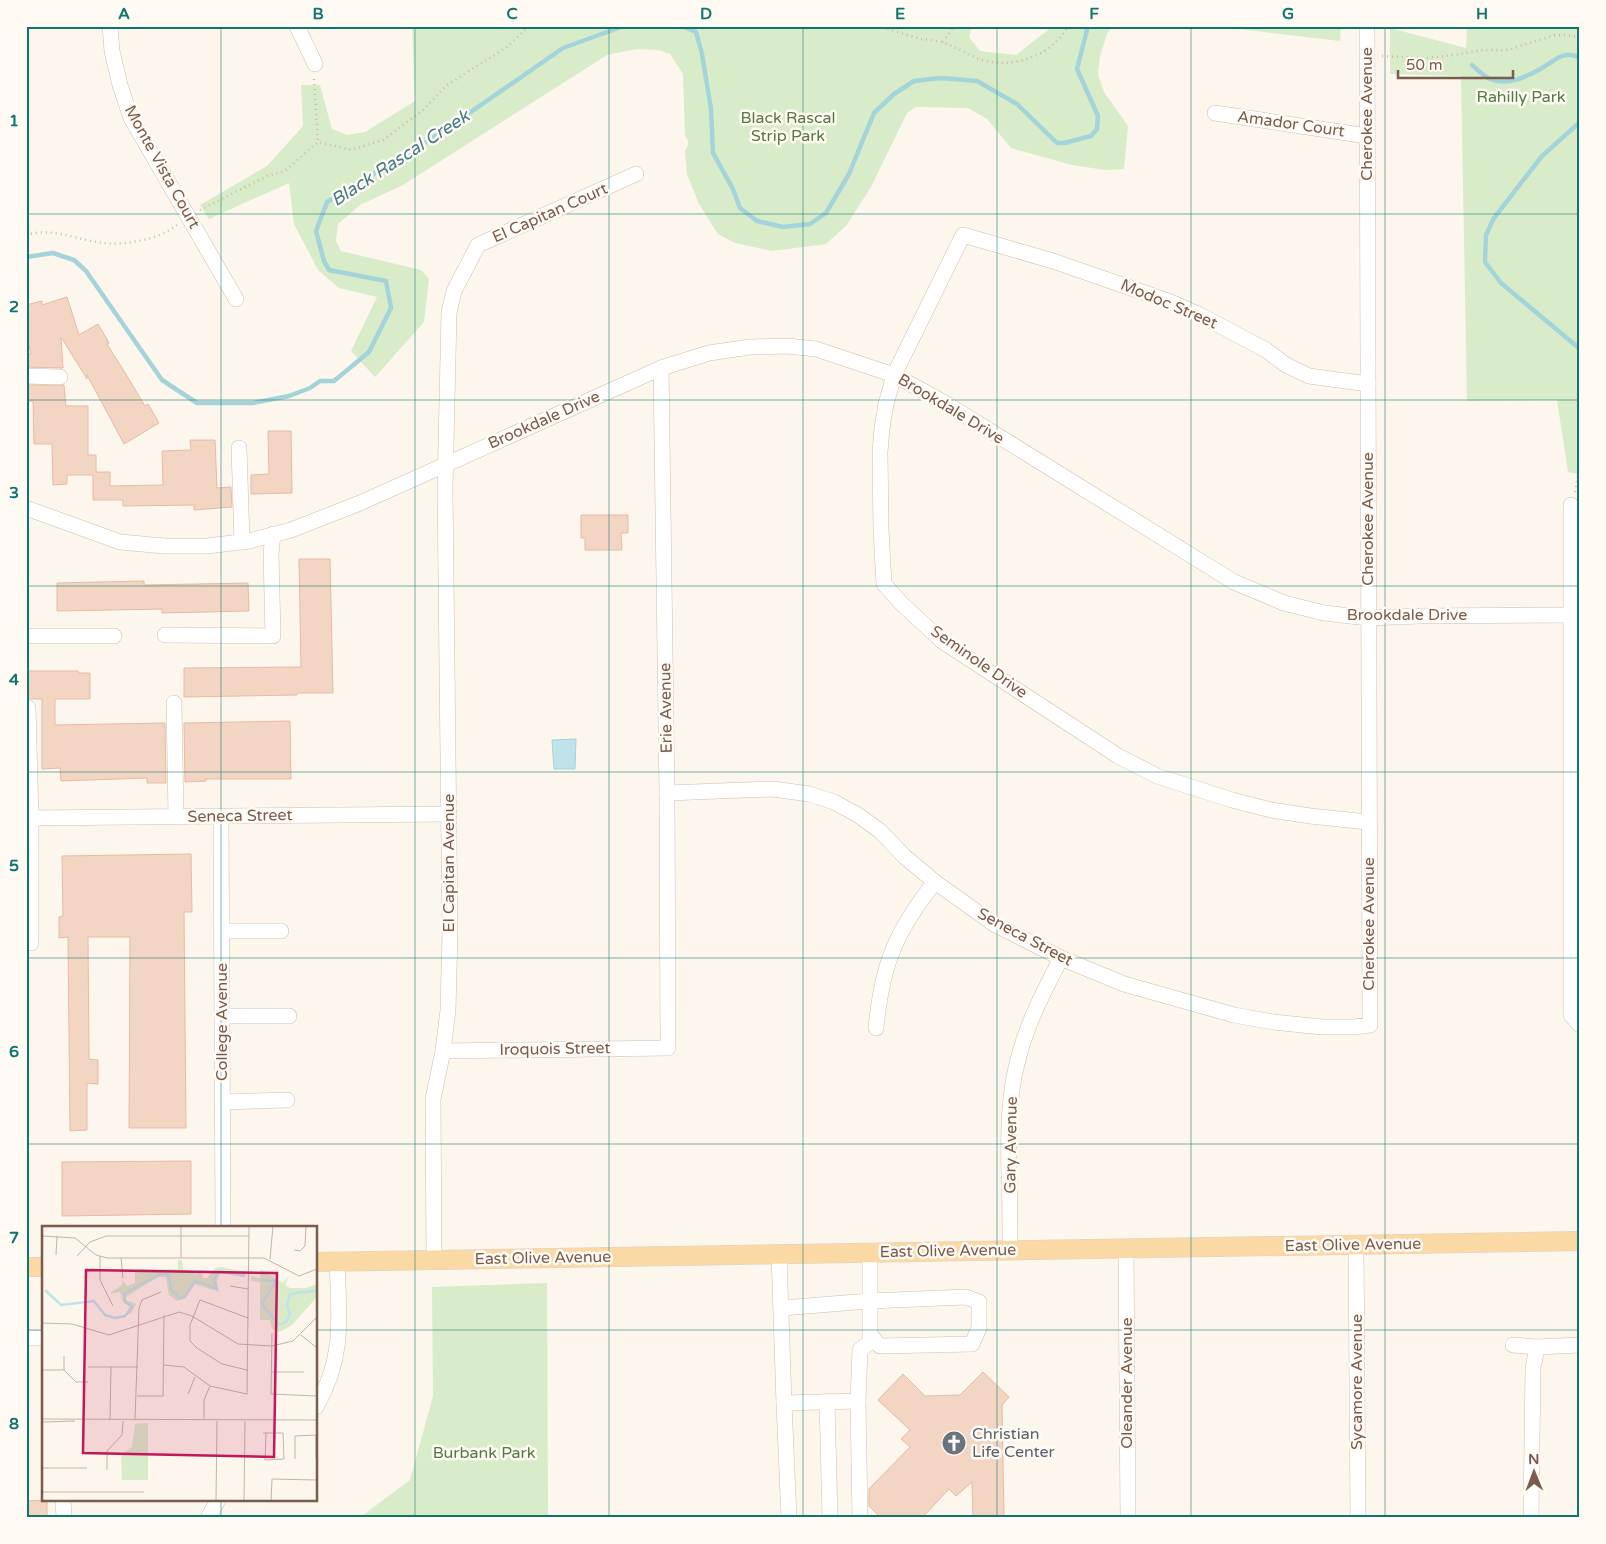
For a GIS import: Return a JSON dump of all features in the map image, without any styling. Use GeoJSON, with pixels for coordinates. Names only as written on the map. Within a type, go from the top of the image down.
{"type":"FeatureCollection","features":[{"type":"Feature","properties":{"kind":"main road","name":"East Olive Avenue"},"geometry":{"type":"LineString","coordinates":[[318,1262],[1580,1241]]}},
{"type":"Feature","properties":{"kind":"main road"},"geometry":{"type":"LineString","coordinates":[[26,1267],[42,1267]]}},
{"type":"Feature","properties":{"kind":"street","name":"Monte Vista Court"},"geometry":{"type":"LineString","coordinates":[[110,26],[112,51],[120,85],[132,118],[236,299]]}},
{"type":"Feature","properties":{"kind":"street"},"geometry":{"type":"LineString","coordinates":[[297,26],[315,64]]}},
{"type":"Feature","properties":{"kind":"street","name":"Cherokee Avenue"},"geometry":{"type":"LineString","coordinates":[[1354,1027],[1370,1025],[1367,26]]}},
{"type":"Feature","properties":{"kind":"street","name":"Amador Court"},"geometry":{"type":"LineString","coordinates":[[1215,113],[1367,136]]}},
{"type":"Feature","properties":{"kind":"street","name":"El Capitan Court"},"geometry":{"type":"LineString","coordinates":[[446,464],[449,313],[454,291],[478,245],[636,174]]}},
{"type":"Feature","properties":{"kind":"street","name":"Modoc Street"},"geometry":{"type":"LineString","coordinates":[[963,236],[1053,261],[1171,302],[1266,350],[1286,365],[1309,376],[1368,384]]}},
{"type":"Feature","properties":{"kind":"street","name":"Seminole Drive"},"geometry":{"type":"LineString","coordinates":[[963,236],[894,375],[882,428],[880,452],[884,584],[902,604],[942,641],[1118,756],[1157,776],[1204,792],[1271,810],[1368,822]]}},
{"type":"Feature","properties":{"kind":"street","name":"Brookdale Drive"},"geometry":{"type":"LineString","coordinates":[[26,509],[120,542],[164,546],[206,546],[242,542],[291,530],[360,503],[661,368],[710,353],[750,347],[787,346],[816,349],[894,375],[945,403],[1234,582],[1284,603],[1324,613],[1368,618],[1576,615]]}},
{"type":"Feature","properties":{"kind":"street","name":"Erie Avenue"},"geometry":{"type":"LineString","coordinates":[[661,368],[667,793],[668,1048]]}},
{"type":"Feature","properties":{"kind":"street"},"geometry":{"type":"LineString","coordinates":[[26,376],[60,377]]}},
{"type":"Feature","properties":{"kind":"street"},"geometry":{"type":"LineString","coordinates":[[239,448],[242,542]]}},
{"type":"Feature","properties":{"kind":"street","name":"El Capitan Avenue"},"geometry":{"type":"LineString","coordinates":[[434,1260],[433,1099],[443,1051],[448,1001],[450,933],[446,464]]}},
{"type":"Feature","properties":{"kind":"street"},"geometry":{"type":"LineString","coordinates":[[1571,504],[1576,615],[1576,833],[1571,1015],[1580,1025]]}},
{"type":"Feature","properties":{"kind":"street"},"geometry":{"type":"LineString","coordinates":[[165,635],[273,636],[271,554],[274,534]]}},
{"type":"Feature","properties":{"kind":"street"},"geometry":{"type":"LineString","coordinates":[[26,636],[114,636]]}},
{"type":"Feature","properties":{"kind":"street"},"geometry":{"type":"LineString","coordinates":[[174,702],[176,816]]}},
{"type":"Feature","properties":{"kind":"street"},"geometry":{"type":"LineString","coordinates":[[28,708],[31,818],[31,943]]}},
{"type":"Feature","properties":{"kind":"street","name":"Seneca Street"},"geometry":{"type":"LineString","coordinates":[[667,793],[773,790],[808,794],[834,802],[858,815],[880,831],[935,882],[994,924],[1060,958],[1124,984],[1234,1015],[1322,1027],[1354,1027]]}},
{"type":"Feature","properties":{"kind":"street","name":"Seneca Street"},"geometry":{"type":"LineString","coordinates":[[31,818],[449,814]]}},
{"type":"Feature","properties":{"kind":"street","name":"College Avenue"},"geometry":{"type":"LineString","coordinates":[[221,816],[223,1226]]}},
{"type":"Feature","properties":{"kind":"street"},"geometry":{"type":"LineString","coordinates":[[876,1028],[880,989],[896,942],[915,907],[935,882]]}},
{"type":"Feature","properties":{"kind":"street"},"geometry":{"type":"LineString","coordinates":[[222,931],[281,931]]}},
{"type":"Feature","properties":{"kind":"street","name":"Gary Avenue"},"geometry":{"type":"LineString","coordinates":[[1010,1250],[1008,1146],[1012,1086],[1021,1049],[1037,1007],[1060,958]]}},
{"type":"Feature","properties":{"kind":"street"},"geometry":{"type":"LineString","coordinates":[[222,1016],[289,1016]]}},
{"type":"Feature","properties":{"kind":"street","name":"Iroquois Street"},"geometry":{"type":"LineString","coordinates":[[443,1051],[668,1048]]}},
{"type":"Feature","properties":{"kind":"street"},"geometry":{"type":"LineString","coordinates":[[222,1102],[287,1100]]}},
{"type":"Feature","properties":{"kind":"street","name":"Sycamore Avenue"},"geometry":{"type":"LineString","coordinates":[[1356,1246],[1358,1518]]}},
{"type":"Feature","properties":{"kind":"street","name":"Oleander Avenue"},"geometry":{"type":"LineString","coordinates":[[1126,1248],[1128,1518]]}},
{"type":"Feature","properties":{"kind":"street"},"geometry":{"type":"LineString","coordinates":[[782,1308],[869,1301],[966,1296],[978,1302],[979,1328],[972,1344],[880,1346],[870,1335],[869,1301],[870,1253]]}},
{"type":"Feature","properties":{"kind":"street"},"geometry":{"type":"LineString","coordinates":[[779,1254],[789,1518]]}},
{"type":"Feature","properties":{"kind":"street"},"geometry":{"type":"LineString","coordinates":[[318,1404],[327,1388],[336,1360],[339,1331],[337,1262]]}},
{"type":"Feature","properties":{"kind":"street"},"geometry":{"type":"LineString","coordinates":[[26,1338],[42,1338]]}},
{"type":"Feature","properties":{"kind":"street"},"geometry":{"type":"LineString","coordinates":[[860,1518],[858,1401],[860,1350],[874,1339]]}},
{"type":"Feature","properties":{"kind":"street"},"geometry":{"type":"LineString","coordinates":[[1513,1345],[1580,1345]]}},
{"type":"Feature","properties":{"kind":"street"},"geometry":{"type":"LineString","coordinates":[[1531,1518],[1533,1368],[1537,1346]]}},
{"type":"Feature","properties":{"kind":"street"},"geometry":{"type":"LineString","coordinates":[[827,1401],[830,1518]]}},
{"type":"Feature","properties":{"kind":"street"},"geometry":{"type":"LineString","coordinates":[[784,1402],[858,1401]]}},
{"type":"Feature","properties":{"kind":"street"},"geometry":{"type":"LineString","coordinates":[[63,1502],[64,1518]]}},
{"type":"Feature","properties":{"kind":"street"},"geometry":{"type":"LineString","coordinates":[[208,1518],[217,1502]]}},
{"type":"Feature","properties":{"kind":"path"},"geometry":{"type":"LineString","coordinates":[[318,142],[351,150],[383,140],[423,110],[447,85],[507,47],[529,26]]}},
{"type":"Feature","properties":{"kind":"path"},"geometry":{"type":"LineString","coordinates":[[878,26],[924,39],[943,42],[980,59],[999,64],[1014,63],[1043,52],[1064,35],[1068,26]]}},
{"type":"Feature","properties":{"kind":"path"},"geometry":{"type":"LineString","coordinates":[[943,42],[954,26]]}},
{"type":"Feature","properties":{"kind":"path"},"geometry":{"type":"LineString","coordinates":[[1367,52],[1386,56],[1424,58],[1482,50],[1508,50],[1555,35],[1568,35],[1580,38]]}},
{"type":"Feature","properties":{"kind":"path"},"geometry":{"type":"LineString","coordinates":[[315,64],[314,84],[318,142]]}},
{"type":"Feature","properties":{"kind":"path"},"geometry":{"type":"LineString","coordinates":[[200,210],[267,176],[285,171],[318,142]]}},
{"type":"Feature","properties":{"kind":"path"},"geometry":{"type":"LineString","coordinates":[[26,235],[54,232],[104,243],[121,243],[160,236],[172,230]]}},
{"type":"Feature","properties":{"kind":"path"},"geometry":{"type":"LineString","coordinates":[[1571,504],[1580,466]]}},
{"type":"Feature","properties":{"kind":"green space","name":"Black Rascal Strip Park"},"geometry":{"type":"Polygon","coordinates":[[[412,26],[972,26],[969,37],[980,51],[1016,55],[1053,26],[1112,26],[1107,34],[1100,56],[1098,75],[1104,92],[1128,126],[1124,169],[1105,170],[1072,165],[1011,148],[987,119],[968,108],[916,107],[907,113],[871,187],[846,226],[826,244],[772,251],[735,243],[718,234],[699,204],[687,174],[685,151],[688,140],[685,136],[683,74],[670,54],[659,50],[637,49],[607,55],[403,185],[360,205],[338,224],[336,241],[341,251],[421,270],[429,279],[424,322],[375,377],[351,351],[377,297],[339,288],[318,270],[294,224],[289,183],[209,219],[200,205],[267,166],[303,126],[301,85],[320,85],[332,129],[347,135],[365,132],[415,101],[412,26]]]}},
{"type":"Feature","properties":{"kind":"green space"},"geometry":{"type":"Polygon","coordinates":[[[1223,26],[1341,26],[1340,41],[1223,26]]]}},
{"type":"Feature","properties":{"kind":"green space","name":"Rahilly Park"},"geometry":{"type":"Polygon","coordinates":[[[1467,26],[1577,26],[1580,29],[1580,474],[1568,472],[1557,400],[1467,401],[1461,76],[1390,74],[1390,28],[1466,48],[1467,26]]]}},
{"type":"Feature","properties":{"kind":"green space","name":"Burbank Park"},"geometry":{"type":"Polygon","coordinates":[[[547,1283],[548,1518],[359,1518],[410,1480],[433,1396],[432,1287],[547,1283]]]}},
{"type":"Feature","properties":{"kind":"water"},"geometry":{"type":"Polygon","coordinates":[[[576,739],[575,769],[554,769],[552,740],[576,739]]]}},
{"type":"Feature","properties":{"kind":"building"},"geometry":{"type":"Polygon","coordinates":[[[67,297],[79,335],[98,324],[109,343],[107,344],[145,406],[148,404],[159,423],[124,444],[87,375],[87,379],[61,337],[63,368],[26,367],[26,354],[31,354],[26,333],[26,305],[42,301],[42,305],[67,297]]]}},
{"type":"Feature","properties":{"kind":"building"},"geometry":{"type":"Polygon","coordinates":[[[26,385],[64,385],[66,406],[88,406],[88,455],[96,455],[96,472],[110,472],[110,486],[163,485],[162,451],[191,450],[190,440],[215,440],[217,488],[231,487],[232,507],[194,510],[194,505],[123,506],[123,500],[93,500],[93,475],[67,475],[67,484],[53,485],[52,444],[34,444],[33,401],[26,401],[26,385]]]}},
{"type":"Feature","properties":{"kind":"building"},"geometry":{"type":"Polygon","coordinates":[[[268,431],[291,431],[292,493],[251,494],[251,475],[269,474],[268,431]]]}},
{"type":"Feature","properties":{"kind":"building"},"geometry":{"type":"Polygon","coordinates":[[[581,515],[628,515],[628,533],[621,533],[622,550],[585,550],[585,538],[581,538],[581,515]]]}},
{"type":"Feature","properties":{"kind":"building"},"geometry":{"type":"Polygon","coordinates":[[[299,559],[330,559],[333,693],[184,697],[184,668],[301,667],[299,559]]]}},
{"type":"Feature","properties":{"kind":"building"},"geometry":{"type":"Polygon","coordinates":[[[144,581],[144,585],[248,583],[249,611],[162,613],[162,609],[57,611],[57,583],[144,581]]]}},
{"type":"Feature","properties":{"kind":"building"},"geometry":{"type":"Polygon","coordinates":[[[26,671],[78,671],[79,673],[90,673],[90,699],[55,699],[55,725],[165,723],[166,783],[147,783],[147,778],[61,781],[60,768],[42,769],[42,699],[26,699],[26,671]]]}},
{"type":"Feature","properties":{"kind":"building"},"geometry":{"type":"Polygon","coordinates":[[[290,721],[291,779],[206,779],[206,781],[185,782],[184,723],[290,721]]]}},
{"type":"Feature","properties":{"kind":"building"},"geometry":{"type":"Polygon","coordinates":[[[191,854],[192,912],[184,912],[186,1128],[129,1128],[130,937],[88,937],[89,1059],[98,1060],[98,1084],[87,1083],[87,1130],[70,1131],[68,937],[59,938],[59,917],[63,916],[62,856],[191,854]]]}},
{"type":"Feature","properties":{"kind":"building"},"geometry":{"type":"Polygon","coordinates":[[[191,1161],[191,1214],[62,1216],[62,1162],[191,1161]]]}},
{"type":"Feature","properties":{"kind":"building","name":"Christian Life Center"},"geometry":{"type":"Polygon","coordinates":[[[983,1372],[1009,1397],[1002,1405],[1004,1518],[973,1518],[972,1482],[956,1496],[949,1489],[922,1518],[881,1518],[869,1506],[869,1489],[910,1447],[901,1439],[910,1430],[878,1400],[903,1374],[925,1396],[960,1395],[983,1372]]]}},
{"type":"Feature","properties":{"kind":"building"},"geometry":{"type":"Polygon","coordinates":[[[42,1500],[42,1502],[47,1502],[47,1518],[26,1518],[26,1501],[42,1500]]]}},
{"type":"Feature","properties":{"kind":"waterway","name":"Black Rascal Creek"},"geometry":{"type":"LineString","coordinates":[[26,257],[53,253],[74,260],[86,271],[162,380],[197,403],[253,403],[289,396],[310,388],[320,381],[334,381],[369,352],[391,308],[386,281],[329,270],[324,261],[316,231],[327,202],[439,134],[563,48],[621,27],[630,26]]}},
{"type":"Feature","properties":{"kind":"waterway","name":"Black Rascal Creek"},"geometry":{"type":"LineString","coordinates":[[682,26],[696,32],[702,54],[711,109],[713,153],[733,189],[740,208],[757,221],[783,227],[810,224],[826,213],[849,174],[874,113],[894,94],[914,81],[941,78],[977,81],[1017,104],[1057,143],[1091,136],[1097,129],[1098,116],[1077,69],[1088,26]]}},
{"type":"Feature","properties":{"kind":"waterway","name":"Black Rascal Creek"},"geometry":{"type":"LineString","coordinates":[[1472,65],[1488,78],[1496,81],[1510,81],[1536,71],[1565,55],[1580,58]]}},
{"type":"Feature","properties":{"kind":"waterway","name":"Black Rascal Creek"},"geometry":{"type":"LineString","coordinates":[[1580,122],[1542,156],[1494,218],[1486,235],[1485,262],[1501,283],[1580,349]]}},
{"type":"Feature","properties":{"kind":"place","name":"Christian Life Center"},"geometry":{"type":"Point","coordinates":[954,1443]}}]}
